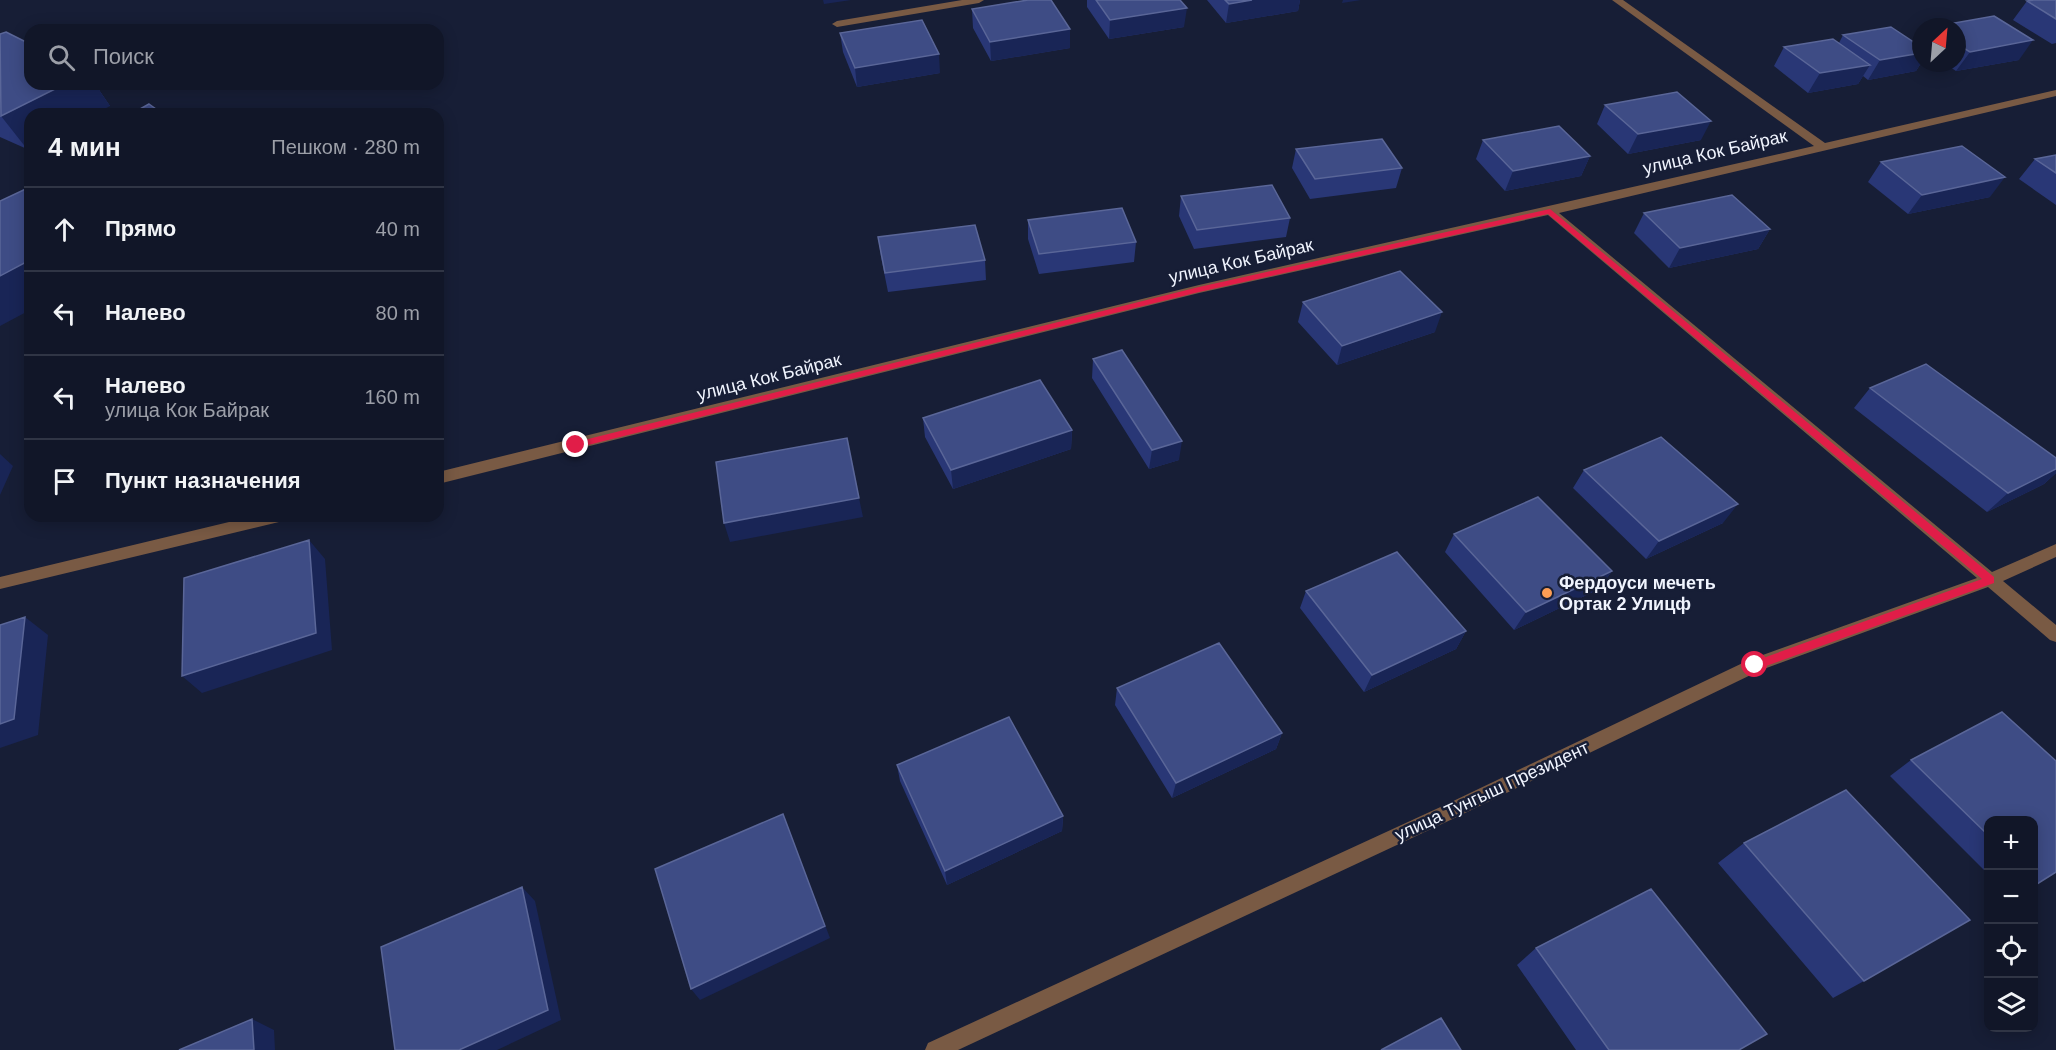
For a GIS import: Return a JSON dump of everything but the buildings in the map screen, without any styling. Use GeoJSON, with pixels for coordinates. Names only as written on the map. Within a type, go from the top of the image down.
{"type":"FeatureCollection","features":[{"type":"Feature","properties":{"kind":"street"},"geometry":{"type":"LineString","coordinates":[[837,24],[979,0]]}},
{"type":"Feature","properties":{"kind":"street"},"geometry":{"type":"LineString","coordinates":[[1617,0],[1823,147]]}},
{"type":"Feature","properties":{"kind":"street","name":"улица Кок Байрак"},"geometry":{"type":"LineString","coordinates":[[444,477],[1199,289],[1550,212],[2056,93]]}},
{"type":"Feature","properties":{"kind":"street"},"geometry":{"type":"LineString","coordinates":[[1550,212],[2056,635]]}},
{"type":"Feature","properties":{"kind":"street"},"geometry":{"type":"LineString","coordinates":[[0,583],[254,522]]}},
{"type":"Feature","properties":{"kind":"street","name":"улица Тунгыш Президент"},"geometry":{"type":"LineString","coordinates":[[935,1050],[1442,815],[1755,665],[1990,580],[2056,550]]}},
{"type":"Feature","properties":{"kind":"place","name":"Фердоуси мечеть Ортак 2 Улицф"},"geometry":{"type":"Point","coordinates":[1547,593]}},
{"type":"Feature","properties":{"kind":"route"},"geometry":{"type":"LineString","coordinates":[[576,445],[1199,289],[1550,212],[1990,580],[1755,665]]}}]}
